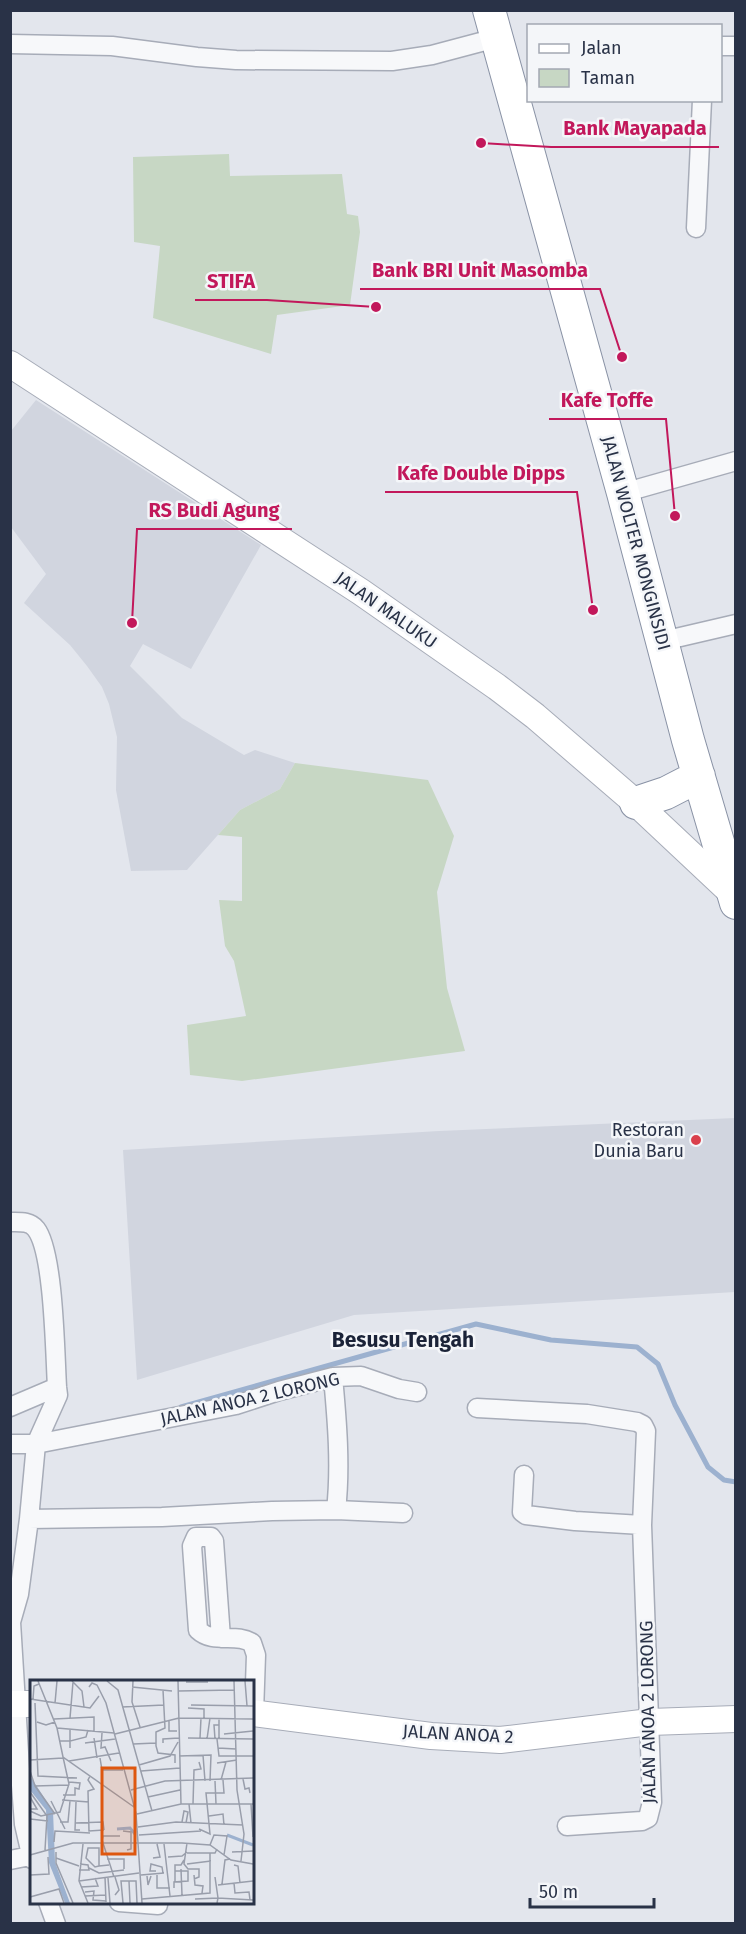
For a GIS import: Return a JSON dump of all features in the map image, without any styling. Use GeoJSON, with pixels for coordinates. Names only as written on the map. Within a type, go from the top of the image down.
{"type":"FeatureCollection","features":[{"type":"Feature","properties":{"kind":"highway","name":"JALAN WOLTER MONGINSIDI"},"geometry":{"type":"LineString","coordinates":[[492,24],[734,898]]}},
{"type":"Feature","properties":{"kind":"highway"},"geometry":{"type":"LineString","coordinates":[[636,803],[666,793],[699,776]]}},
{"type":"Feature","properties":{"kind":"main road","name":"JALAN MALUKU"},"geometry":{"type":"LineString","coordinates":[[10,364],[361,592],[535,716],[636,803],[734,898]]}},
{"type":"Feature","properties":{"kind":"main road","name":"JALAN ANOA 2"},"geometry":{"type":"LineString","coordinates":[[254,1713],[431,1736],[500,1740],[650,1722],[735,1719]]}},
{"type":"Feature","properties":{"kind":"street"},"geometry":{"type":"LineString","coordinates":[[10,44],[112,46],[236,60],[392,61],[432,55],[492,24]]}},
{"type":"Feature","properties":{"kind":"street"},"geometry":{"type":"LineString","coordinates":[[696,228],[702,102]]}},
{"type":"Feature","properties":{"kind":"street"},"geometry":{"type":"LineString","coordinates":[[623,493],[735,461]]}},
{"type":"Feature","properties":{"kind":"street"},"geometry":{"type":"LineString","coordinates":[[663,641],[735,624]]}},
{"type":"Feature","properties":{"kind":"street"},"geometry":{"type":"LineString","coordinates":[[10,1222],[26,1222],[36,1228],[43,1242],[50,1274],[58,1391],[36,1444],[29,1519],[11,1622],[19,1704],[24,1824],[30,1853]]}},
{"type":"Feature","properties":{"kind":"street"},"geometry":{"type":"LineString","coordinates":[[333,1377],[337,1418],[336,1510]]}},
{"type":"Feature","properties":{"kind":"street","name":"JALAN ANOA 2 LORONG"},"geometry":{"type":"LineString","coordinates":[[10,1444],[36,1444],[236,1405],[279,1390],[333,1377],[362,1377],[399,1389],[417,1392]]}},
{"type":"Feature","properties":{"kind":"street"},"geometry":{"type":"LineString","coordinates":[[10,1407],[58,1391]]}},
{"type":"Feature","properties":{"kind":"street","name":"JALAN ANOA 2 LORONG"},"geometry":{"type":"LineString","coordinates":[[477,1408],[587,1414],[637,1422],[643,1425],[646,1431],[642,1525],[652,1802],[648,1818],[642,1821],[567,1826]]}},
{"type":"Feature","properties":{"kind":"street"},"geometry":{"type":"LineString","coordinates":[[524,1475],[522,1512],[526,1515],[642,1525]]}},
{"type":"Feature","properties":{"kind":"street"},"geometry":{"type":"LineString","coordinates":[[29,1519],[162,1517],[272,1511],[336,1510],[403,1513]]}},
{"type":"Feature","properties":{"kind":"street"},"geometry":{"type":"LineString","coordinates":[[221,1638],[214,1541],[211,1537],[196,1537],[192,1546],[198,1630],[209,1637],[221,1638],[243,1639],[252,1643],[255,1648],[254,1680]]}},
{"type":"Feature","properties":{"kind":"street"},"geometry":{"type":"LineString","coordinates":[[10,1860],[30,1858]]}},
{"type":"Feature","properties":{"kind":"street"},"geometry":{"type":"LineString","coordinates":[[49,1904],[56,1923]]}},
{"type":"Feature","properties":{"kind":"street"},"geometry":{"type":"LineString","coordinates":[[145,1904],[158,1905]]}},
{"type":"Feature","properties":{"kind":"shaded area"},"geometry":{"type":"Polygon","coordinates":[[[36,400],[261,545],[191,669],[143,644],[130,666],[182,718],[244,755],[255,750],[295,763],[280,789],[240,810],[187,870],[131,871],[116,790],[117,737],[109,704],[102,687],[70,645],[24,603],[46,574],[11,527],[11,431],[36,400]]]}},
{"type":"Feature","properties":{"kind":"shaded area"},"geometry":{"type":"Polygon","coordinates":[[[735,1118],[735,1292],[354,1315],[137,1380],[123,1150],[439,1131],[735,1118]]]}},
{"type":"Feature","properties":{"kind":"green space"},"geometry":{"type":"Polygon","coordinates":[[[229,154],[230,176],[342,174],[347,214],[358,216],[360,232],[350,305],[277,315],[271,354],[153,318],[160,246],[134,242],[133,157],[229,154]]]}},
{"type":"Feature","properties":{"kind":"green space"},"geometry":{"type":"Polygon","coordinates":[[[295,763],[428,780],[454,836],[437,892],[447,988],[465,1051],[242,1081],[190,1075],[187,1025],[246,1016],[234,961],[225,946],[219,900],[242,901],[242,837],[218,835],[240,810],[280,789],[295,763]]]}},
{"type":"Feature","properties":{"kind":"waterway"},"geometry":{"type":"LineString","coordinates":[[181,1407],[476,1324],[551,1340],[637,1347],[658,1364],[675,1405],[708,1467],[724,1480],[736,1482]]}},
{"type":"Feature","properties":{"kind":"place","name":"Bank Mayapada"},"geometry":{"type":"Point","coordinates":[481,143]}},
{"type":"Feature","properties":{"kind":"place","name":"STIFA"},"geometry":{"type":"Point","coordinates":[376,307]}},
{"type":"Feature","properties":{"kind":"place","name":"Bank BRI Unit Masomba"},"geometry":{"type":"Point","coordinates":[622,357]}},
{"type":"Feature","properties":{"kind":"place","name":"Kafe Toffe"},"geometry":{"type":"Point","coordinates":[675,516]}},
{"type":"Feature","properties":{"kind":"place","name":"Kafe Double Dipps"},"geometry":{"type":"Point","coordinates":[593,610]}},
{"type":"Feature","properties":{"kind":"place","name":"RS Budi Agung"},"geometry":{"type":"Point","coordinates":[132,623]}},
{"type":"Feature","properties":{"kind":"place","name":"Restoran Dunia Baru"},"geometry":{"type":"Point","coordinates":[696,1140]}},
{"type":"Feature","properties":{"kind":"district","name":"Besusu Tengah"},"geometry":{"type":"Point","coordinates":[403,1340]}}]}
